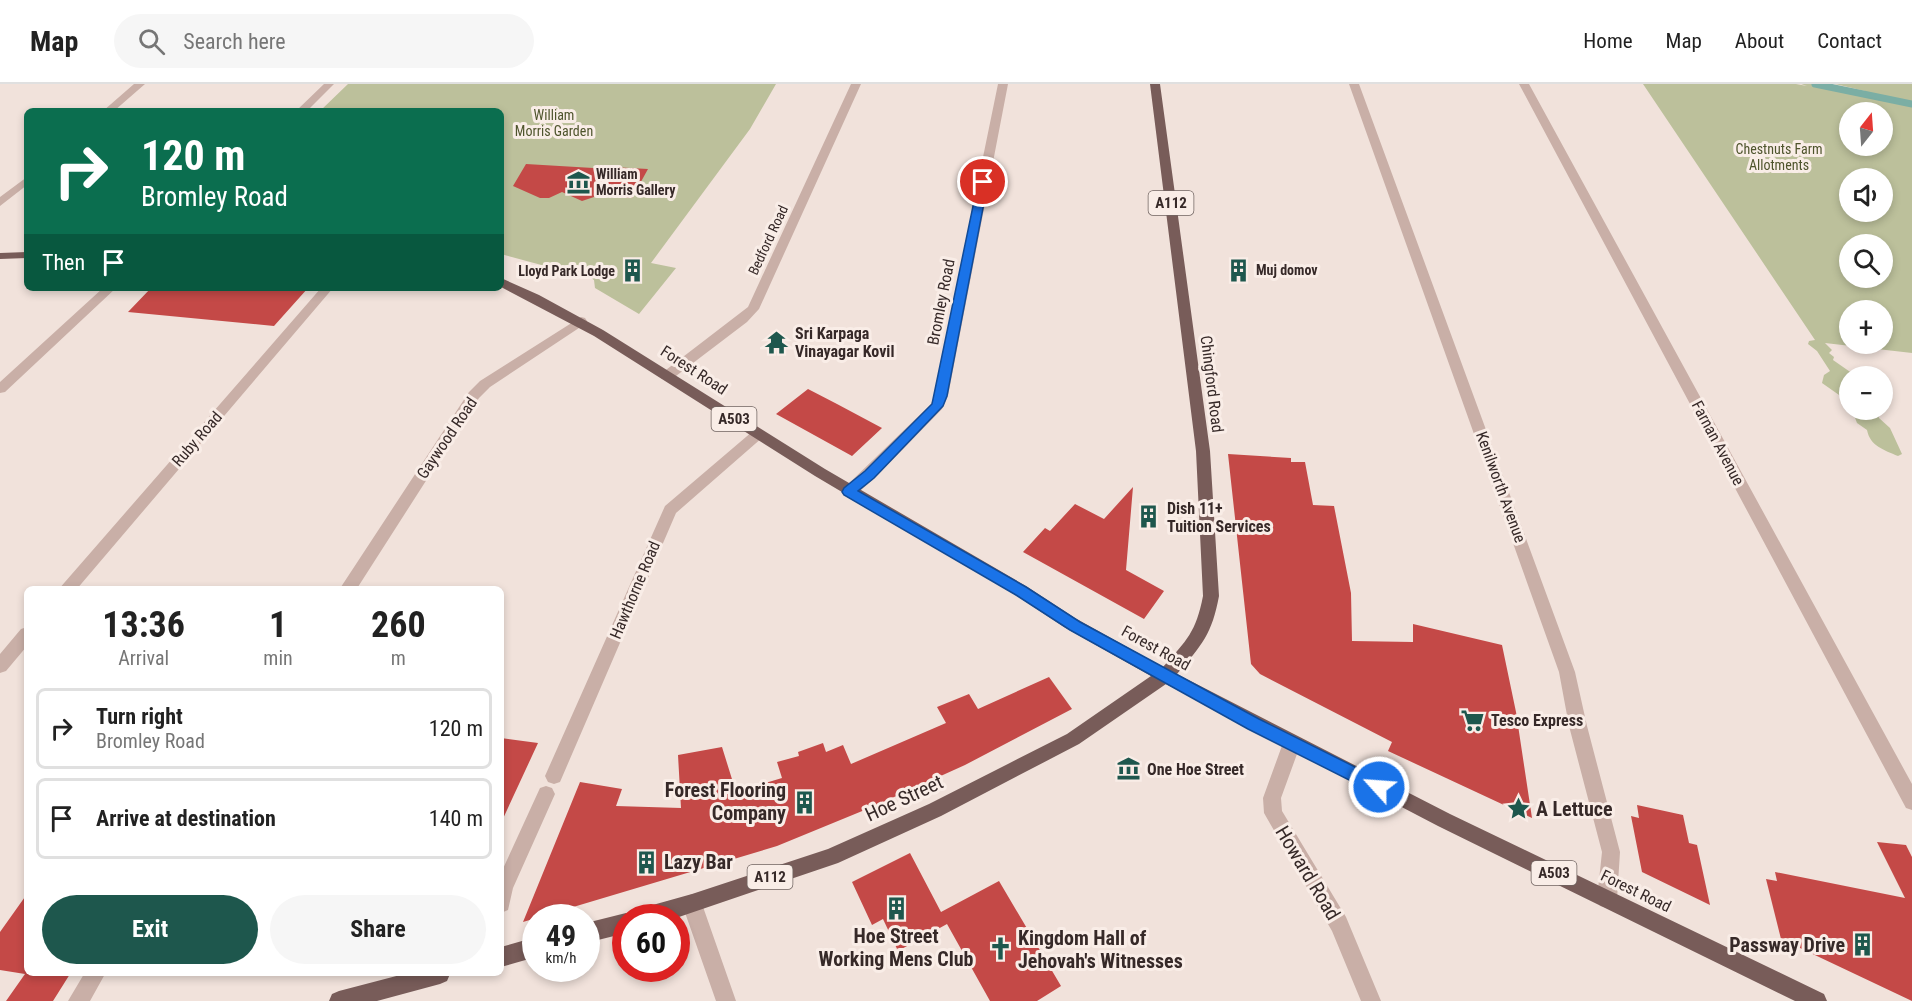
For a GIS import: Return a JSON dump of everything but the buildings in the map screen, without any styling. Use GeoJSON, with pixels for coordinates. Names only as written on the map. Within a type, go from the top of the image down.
{"type":"FeatureCollection","features":[{"type":"Feature","properties":{"kind":"main road","name":"Chingford Road"},"geometry":{"type":"LineString","coordinates":[[1155,84],[1203,451],[1211,596],[1208,618],[1199,637],[1165,676]]}},
{"type":"Feature","properties":{"kind":"main road"},"geometry":{"type":"LineString","coordinates":[[0,256],[24,255]]}},
{"type":"Feature","properties":{"kind":"main road","name":"Forest Road"},"geometry":{"type":"LineString","coordinates":[[504,283],[547,302],[581,321],[849,492],[1021,591],[1075,626],[1165,676],[1292,743],[1818,1001]]}},
{"type":"Feature","properties":{"kind":"main road","name":"Hoe Street"},"geometry":{"type":"LineString","coordinates":[[692,904],[831,857],[935,810],[1092,728],[1165,676]]}},
{"type":"Feature","properties":{"kind":"main road"},"geometry":{"type":"LineString","coordinates":[[504,956],[522,951]]}},
{"type":"Feature","properties":{"kind":"main road"},"geometry":{"type":"LineString","coordinates":[[339,1001],[433,976]]}},
{"type":"Feature","properties":{"kind":"street"},"geometry":{"type":"LineString","coordinates":[[112,108],[140,84]]}},
{"type":"Feature","properties":{"kind":"street"},"geometry":{"type":"LineString","coordinates":[[304,108],[329,84]]}},
{"type":"Feature","properties":{"kind":"street","name":"Bedford Road"},"geometry":{"type":"LineString","coordinates":[[667,376],[743,320],[755,305],[856,84]]}},
{"type":"Feature","properties":{"kind":"street","name":"Bromley Road"},"geometry":{"type":"LineString","coordinates":[[849,492],[937,406],[941,396],[1003,84]]}},
{"type":"Feature","properties":{"kind":"street","name":"Kenilworth Avenue"},"geometry":{"type":"LineString","coordinates":[[1354,84],[1560,650],[1611,852],[1606,899]]}},
{"type":"Feature","properties":{"kind":"street","name":"Farnan Avenue"},"geometry":{"type":"LineString","coordinates":[[1524,84],[1912,802]]}},
{"type":"Feature","properties":{"kind":"street"},"geometry":{"type":"LineString","coordinates":[[0,203],[24,183]]}},
{"type":"Feature","properties":{"kind":"street"},"geometry":{"type":"LineString","coordinates":[[0,389],[107,291]]}},
{"type":"Feature","properties":{"kind":"street","name":"Ruby Road"},"geometry":{"type":"LineString","coordinates":[[69,586],[324,291]]}},
{"type":"Feature","properties":{"kind":"street","name":"Gaywood Road"},"geometry":{"type":"LineString","coordinates":[[350,586],[474,395],[485,384],[581,321]]}},
{"type":"Feature","properties":{"kind":"street","name":"Hawthorne Road"},"geometry":{"type":"LineString","coordinates":[[554,776],[670,510],[758,434]]}},
{"type":"Feature","properties":{"kind":"street"},"geometry":{"type":"LineString","coordinates":[[0,666],[24,638]]}},
{"type":"Feature","properties":{"kind":"street","name":"Howard Road"},"geometry":{"type":"LineString","coordinates":[[1292,743],[1272,798],[1273,813],[1339,924],[1371,1001]]}},
{"type":"Feature","properties":{"kind":"street"},"geometry":{"type":"LineString","coordinates":[[504,888],[546,794]]}},
{"type":"Feature","properties":{"kind":"street"},"geometry":{"type":"LineString","coordinates":[[692,904],[726,1001]]}},
{"type":"Feature","properties":{"kind":"street"},"geometry":{"type":"LineString","coordinates":[[78,1001],[94,976]]}},
{"type":"Feature","properties":{"kind":"green space","name":"William Morris Garden"},"geometry":{"type":"Polygon","coordinates":[[[348,84],[776,84],[750,129],[651,263],[676,268],[639,314],[595,288],[594,280],[585,274],[560,270],[504,255],[504,108],[323,108],[348,84]]]}},
{"type":"Feature","properties":{"kind":"green space","name":"Chestnuts Farm Allotments"},"geometry":{"type":"Polygon","coordinates":[[[1643,84],[1796,84],[1807,86],[1801,84],[1828,84],[1865,91],[1835,84],[1912,84],[1912,353],[1893,351],[1893,300],[1839,300],[1839,345],[1825,343],[1832,350],[1829,353],[1834,357],[1833,360],[1842,366],[1839,366],[1839,395],[1822,383],[1824,375],[1830,371],[1817,351],[1808,344],[1809,341],[1815,340],[1643,84]]]}},
{"type":"Feature","properties":{"kind":"green space"},"geometry":{"type":"Polygon","coordinates":[[[1856,420],[1881,420],[1890,428],[1902,454],[1898,456],[1874,444],[1867,430],[1856,420]]]}},
{"type":"Feature","properties":{"kind":"waterway"},"geometry":{"type":"LineString","coordinates":[[1815,84],[1912,104]]}},
{"type":"Feature","properties":{"kind":"place","name":"William Morris Gallery"},"geometry":{"type":"Point","coordinates":[578,182]}},
{"type":"Feature","properties":{"kind":"place","name":"Muj domov"},"geometry":{"type":"Point","coordinates":[1238,270]}},
{"type":"Feature","properties":{"kind":"place","name":"Lloyd Park Lodge"},"geometry":{"type":"Point","coordinates":[633,271]}},
{"type":"Feature","properties":{"kind":"place","name":"Sri Karpaga Vinayagar Kovil"},"geometry":{"type":"Point","coordinates":[777,342]}},
{"type":"Feature","properties":{"kind":"place","name":"Dish 11+ Tuition Services"},"geometry":{"type":"Point","coordinates":[1149,517]}},
{"type":"Feature","properties":{"kind":"place","name":"Tesco Express"},"geometry":{"type":"Point","coordinates":[1473,720]}},
{"type":"Feature","properties":{"kind":"place","name":"One Hoe Street"},"geometry":{"type":"Point","coordinates":[1129,769]}},
{"type":"Feature","properties":{"kind":"place","name":"Forest Flooring Company"},"geometry":{"type":"Point","coordinates":[804,802]}},
{"type":"Feature","properties":{"kind":"place","name":"A Lettuce"},"geometry":{"type":"Point","coordinates":[1518,809]}},
{"type":"Feature","properties":{"kind":"place","name":"Lazy Bar"},"geometry":{"type":"Point","coordinates":[646,862]}},
{"type":"Feature","properties":{"kind":"place","name":"Hoe Street Working Mens Club"},"geometry":{"type":"Point","coordinates":[896,909]}},
{"type":"Feature","properties":{"kind":"place","name":"Passway Drive"},"geometry":{"type":"Point","coordinates":[1863,945]}},
{"type":"Feature","properties":{"kind":"place","name":"Kingdom Hall of Jehovah's Witnesses"},"geometry":{"type":"Point","coordinates":[1000,949]}},
{"type":"Feature","properties":{"kind":"route"},"geometry":{"type":"LineString","coordinates":[[983,182],[941,396],[937,406],[887,454],[870,474],[849,492],[1021,591],[1075,626],[1254,724],[1379,787]]}}]}
